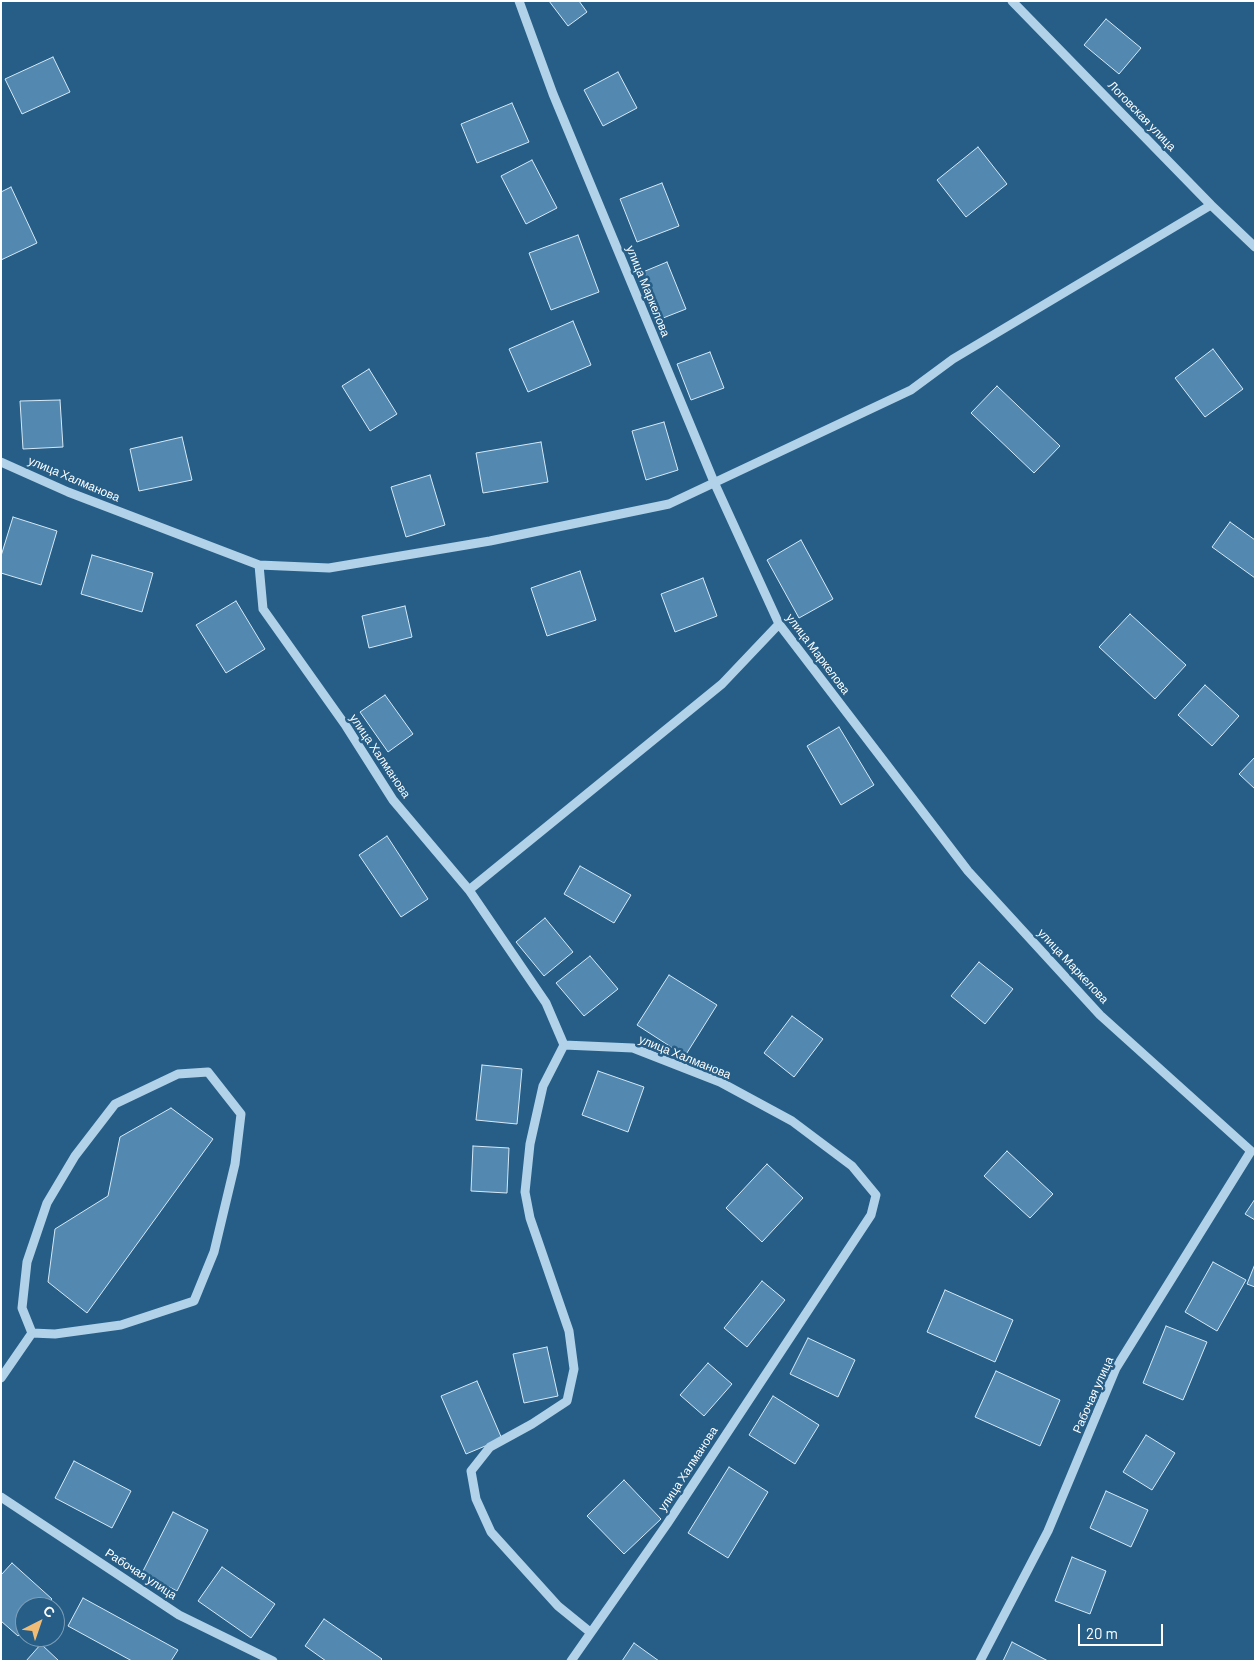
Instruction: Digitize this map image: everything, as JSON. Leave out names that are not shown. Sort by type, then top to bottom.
[{"type":"street","name":"улица Маркелова","points":[[519,1],[553,94],[714,482],[779,624],[968,872],[1100,1015],[1251,1151]]},
{"type":"street","name":"Логовская улица","points":[[1012,1],[1211,205],[1255,247]]},
{"type":"street","points":[[259,565],[330,568],[490,541],[669,504],[911,390],[953,359],[1211,205]]},
{"type":"street","name":"улица Халманова","points":[[1,462],[68,492],[259,565],[263,609],[346,726],[393,800],[469,890],[546,1003],[564,1046],[633,1048],[720,1082],[792,1121],[852,1166],[876,1195],[872,1214],[667,1524],[571,1661]]},
{"type":"street","points":[[469,890],[722,684],[779,624]]},
{"type":"street","points":[[564,1046],[543,1086],[530,1144],[525,1192],[530,1218],[569,1331],[574,1369],[567,1401],[532,1424],[490,1447],[472,1471],[476,1499],[491,1532],[558,1606],[590,1632]]},
{"type":"street","points":[[208,1072],[241,1114],[235,1164],[216,1243],[194,1301],[121,1325],[55,1334],[32,1333],[22,1308],[27,1262],[46,1203],[75,1156],[115,1104],[178,1074],[208,1072]]},
{"type":"street","name":"Рабочая улица","points":[[980,1661],[1048,1532],[1116,1368],[1251,1151]]},
{"type":"street","points":[[1,1378],[32,1333]]},
{"type":"street","name":"Рабочая улица","points":[[1,1497],[179,1615],[273,1661]]},
{"type":"building","points":[[549,1],[579,1],[587,12],[568,26]]},
{"type":"building","points":[[1106,19],[1141,48],[1119,74],[1084,45]]},
{"type":"building","points":[[53,57],[70,92],[22,114],[5,79]]},
{"type":"building","points":[[618,72],[637,108],[603,126],[584,90]]},
{"type":"building","points":[[512,103],[529,142],[477,163],[461,124]]},
{"type":"building","points":[[978,147],[1007,184],[966,217],[937,180]]},
{"type":"building","points":[[532,160],[557,208],[526,224],[501,176]]},
{"type":"building","points":[[662,183],[679,226],[637,242],[620,199]]},
{"type":"building","points":[[11,187],[37,243],[1,260],[1,192]]},
{"type":"building","points":[[578,235],[599,292],[551,310],[529,253]]},
{"type":"building","points":[[667,262],[686,309],[658,320],[638,274]]},
{"type":"building","points":[[573,321],[591,365],[528,392],[509,349]]},
{"type":"building","points":[[1213,349],[1243,389],[1205,417],[1175,378]]},
{"type":"building","points":[[710,352],[724,388],[691,400],[677,364]]},
{"type":"building","points":[[369,369],[397,414],[370,431],[342,386]]},
{"type":"building","points":[[997,386],[1060,446],[1034,473],[971,413]]},
{"type":"building","points":[[60,400],[63,447],[23,449],[20,401]]},
{"type":"building","points":[[664,422],[678,470],[646,480],[632,431]]},
{"type":"building","points":[[182,437],[192,480],[139,491],[130,449]]},
{"type":"building","points":[[541,442],[548,482],[483,493],[476,453]]},
{"type":"building","points":[[430,475],[445,525],[406,537],[391,487]]},
{"type":"building","points":[[13,517],[57,531],[41,585],[1,573],[1,556]]},
{"type":"building","points":[[1230,522],[1255,540],[1255,578],[1212,547]]},
{"type":"building","points":[[801,540],[833,599],[799,618],[767,560]]},
{"type":"building","points":[[92,555],[153,573],[142,612],[81,594]]},
{"type":"building","points":[[580,571],[596,620],[547,636],[531,588]]},
{"type":"building","points":[[703,578],[717,616],[675,632],[661,594]]},
{"type":"building","points":[[236,601],[265,649],[226,673],[196,625]]},
{"type":"building","points":[[405,606],[412,637],[369,648],[362,616]]},
{"type":"building","points":[[1130,614],[1186,665],[1155,699],[1099,647]]},
{"type":"building","points":[[1205,685],[1239,716],[1212,746],[1178,715]]},
{"type":"building","points":[[385,695],[413,734],[388,752],[360,712]]},
{"type":"building","points":[[839,727],[874,785],[841,805],[807,746]]},
{"type":"building","points":[[1255,757],[1255,789],[1239,774]]},
{"type":"building","points":[[387,836],[428,899],[401,917],[359,855]]},
{"type":"building","points":[[580,866],[631,895],[614,923],[564,894]]},
{"type":"building","points":[[545,918],[573,952],[544,976],[516,942]]},
{"type":"building","points":[[590,956],[618,989],[584,1016],[556,983]]},
{"type":"building","points":[[979,962],[1013,989],[985,1024],[951,996]]},
{"type":"building","points":[[669,975],[717,1005],[685,1056],[637,1025]]},
{"type":"building","points":[[792,1016],[823,1039],[794,1077],[764,1053]]},
{"type":"building","points":[[482,1065],[522,1069],[517,1124],[476,1120]]},
{"type":"building","points":[[598,1071],[644,1087],[628,1132],[582,1115]]},
{"type":"building","points":[[171,1108],[213,1139],[87,1313],[48,1282],[55,1229],[108,1196],[120,1137]]},
{"type":"building","points":[[473,1146],[509,1148],[507,1193],[471,1191]]},
{"type":"building","points":[[1007,1151],[1053,1194],[1030,1218],[984,1176]]},
{"type":"building","points":[[767,1164],[803,1198],[762,1242],[726,1208]]},
{"type":"building","points":[[1255,1199],[1255,1220],[1245,1214]]},
{"type":"building","points":[[1213,1262],[1246,1280],[1217,1331],[1185,1312]]},
{"type":"building","points":[[1255,1264],[1255,1287],[1247,1284]]},
{"type":"building","points":[[762,1281],[785,1300],[747,1347],[724,1328]]},
{"type":"building","points":[[945,1290],[1013,1320],[995,1362],[927,1332]]},
{"type":"building","points":[[1166,1326],[1207,1342],[1183,1400],[1143,1383]]},
{"type":"building","points":[[808,1338],[855,1360],[838,1397],[790,1374]]},
{"type":"building","points":[[547,1347],[558,1396],[524,1403],[513,1354]]},
{"type":"building","points":[[708,1363],[732,1384],[704,1416],[680,1395]]},
{"type":"building","points":[[996,1371],[1060,1400],[1040,1446],[975,1417]]},
{"type":"building","points":[[477,1381],[502,1439],[466,1454],[441,1396]]},
{"type":"building","points":[[773,1396],[819,1425],[795,1464],[749,1435]]},
{"type":"building","points":[[1146,1435],[1175,1453],[1152,1490],[1123,1472]]},
{"type":"building","points":[[74,1461],[131,1491],[112,1528],[55,1498]]},
{"type":"building","points":[[729,1467],[768,1492],[728,1558],[688,1533]]},
{"type":"building","points":[[624,1480],[661,1519],[624,1554],[587,1516]]},
{"type":"building","points":[[1106,1491],[1148,1510],[1131,1547],[1090,1528]]},
{"type":"building","points":[[173,1512],[208,1530],[177,1591],[142,1573]]},
{"type":"building","points":[[1072,1557],[1106,1571],[1090,1614],[1055,1601]]},
{"type":"building","points":[[12,1563],[50,1597],[15,1597],[15,1633],[1,1621],[1,1575]]},
{"type":"building","points":[[222,1567],[275,1604],[251,1638],[198,1601]]},
{"type":"building","points":[[83,1598],[178,1650],[171,1661],[132,1661],[68,1626]]},
{"type":"building","points":[[324,1619],[382,1659],[380,1661],[326,1661],[305,1646]]},
{"type":"building","points":[[1012,1642],[1048,1661],[1003,1661]]},
{"type":"building","points":[[634,1643],[659,1661],[622,1661]]},
{"type":"building","points":[[38,1647],[44,1647],[59,1661],[26,1661]]}]
